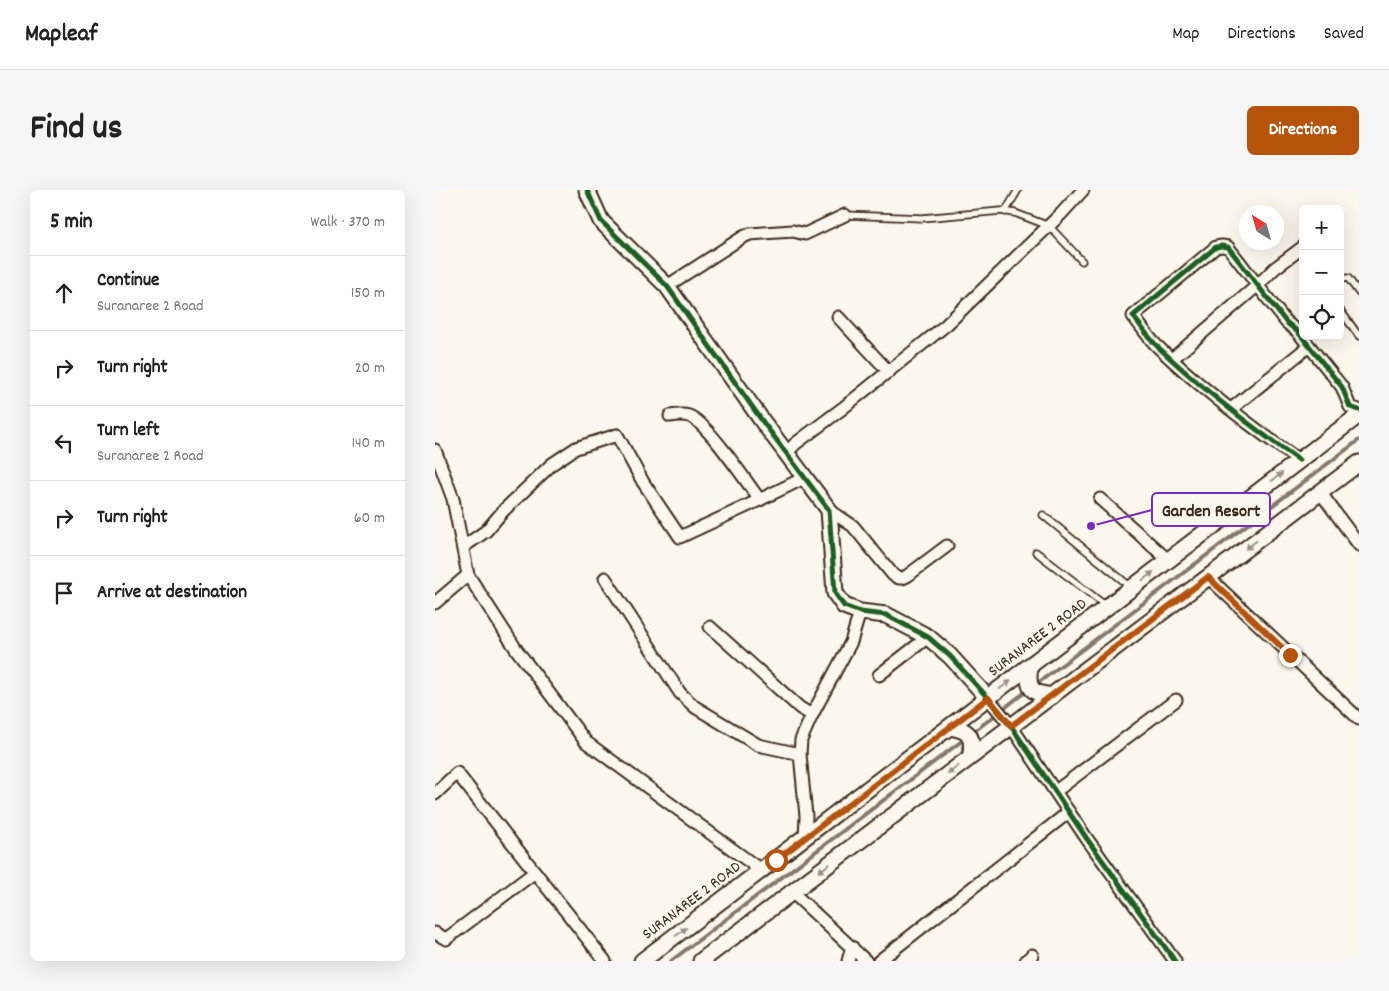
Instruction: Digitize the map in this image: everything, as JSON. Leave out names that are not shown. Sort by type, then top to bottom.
[{"type":"main road","points":[[587,190],[601,221],[667,286],[763,422],[829,510],[835,593],[844,606],[860,612],[886,615],[928,636],[950,656],[991,701]]},
{"type":"main road","name":"SURANAREE 2 ROAD","points":[[642,961],[1029,673],[1132,588],[1359,415]]},
{"type":"main road","points":[[701,961],[1008,723],[1208,577],[1359,463]]},
{"type":"main road","points":[[1029,673],[1029,684],[1033,690],[1047,695]]},
{"type":"main road","points":[[955,728],[966,732],[969,736],[972,741],[972,751]]},
{"type":"street","points":[[787,453],[795,444],[889,372],[946,325],[1049,226],[1083,190]]},
{"type":"street","points":[[667,286],[750,234],[793,231],[805,234],[845,215]]},
{"type":"street","points":[[1299,460],[1270,440],[1183,370],[1157,345],[1133,316],[1212,250],[1222,246],[1228,247],[1287,322],[1298,332],[1342,387],[1350,407],[1359,410]]},
{"type":"street","points":[[1172,359],[1275,268],[1299,250]]},
{"type":"street","points":[[839,317],[889,372]]},
{"type":"street","points":[[1231,409],[1309,346]]},
{"type":"street","points":[[669,416],[683,415],[690,417],[705,428],[760,500]]},
{"type":"street","points":[[463,548],[487,531],[504,510],[552,464],[576,448],[617,435],[643,482],[680,537],[806,477]]},
{"type":"street","points":[[435,450],[453,499],[469,575],[516,649],[586,742],[761,871]]},
{"type":"street","points":[[1320,492],[1359,545]]},
{"type":"street","points":[[1100,498],[1169,560]]},
{"type":"street","points":[[829,510],[853,526],[897,578],[907,576],[947,546]]},
{"type":"street","points":[[435,603],[469,575]]},
{"type":"street","points":[[1208,577],[1359,719]]},
{"type":"street","points":[[605,578],[680,693],[695,707],[758,745],[800,754]]},
{"type":"street","points":[[805,838],[806,816],[800,754],[801,740],[812,715],[851,642],[860,612]]},
{"type":"street","points":[[710,627],[800,708],[812,715]]},
{"type":"street","points":[[879,675],[928,636]]},
{"type":"street","points":[[1056,791],[1176,700]]},
{"type":"street","points":[[991,701],[1175,961]]},
{"type":"street","points":[[435,794],[457,773],[605,961]]},
{"type":"street","points":[[879,961],[1069,812]]},
{"type":"street","points":[[435,933],[446,939],[535,872]]},
{"type":"street","points":[[792,892],[866,961]]},
{"type":"street","points":[[848,961],[852,947]]},
{"type":"lane","points":[[1005,212],[1018,190]]},
{"type":"lane","points":[[845,215],[922,218],[1001,211],[1015,213],[1049,226],[1082,261]]},
{"type":"lane","points":[[1344,278],[1348,278],[1359,293]]},
{"type":"lane","points":[[1344,315],[1359,336]]},
{"type":"lane","points":[[1043,515],[1132,588]]},
{"type":"lane","points":[[1036,552],[1108,607]]},
{"type":"waterway","points":[[1034,686],[1359,440]]},
{"type":"waterway","points":[[972,733],[1028,690]]},
{"type":"waterway","points":[[671,961],[967,737]]},
{"type":"cycle path","points":[[587,190],[601,221],[667,286],[763,422],[829,510],[835,593],[844,606],[860,612],[886,615],[928,637],[950,656],[1011,726],[1087,839],[1175,961]]},
{"type":"cycle path","points":[[1299,460],[1208,392],[1157,346],[1133,316],[1216,247],[1228,247],[1286,322],[1298,332],[1342,387],[1350,407],[1359,410]]},
{"type":"place","name":"Garden Resort","points":[[1091,526]]},
{"type":"route","points":[[776,860],[988,698],[1011,726],[1208,577],[1290,655]]}]
